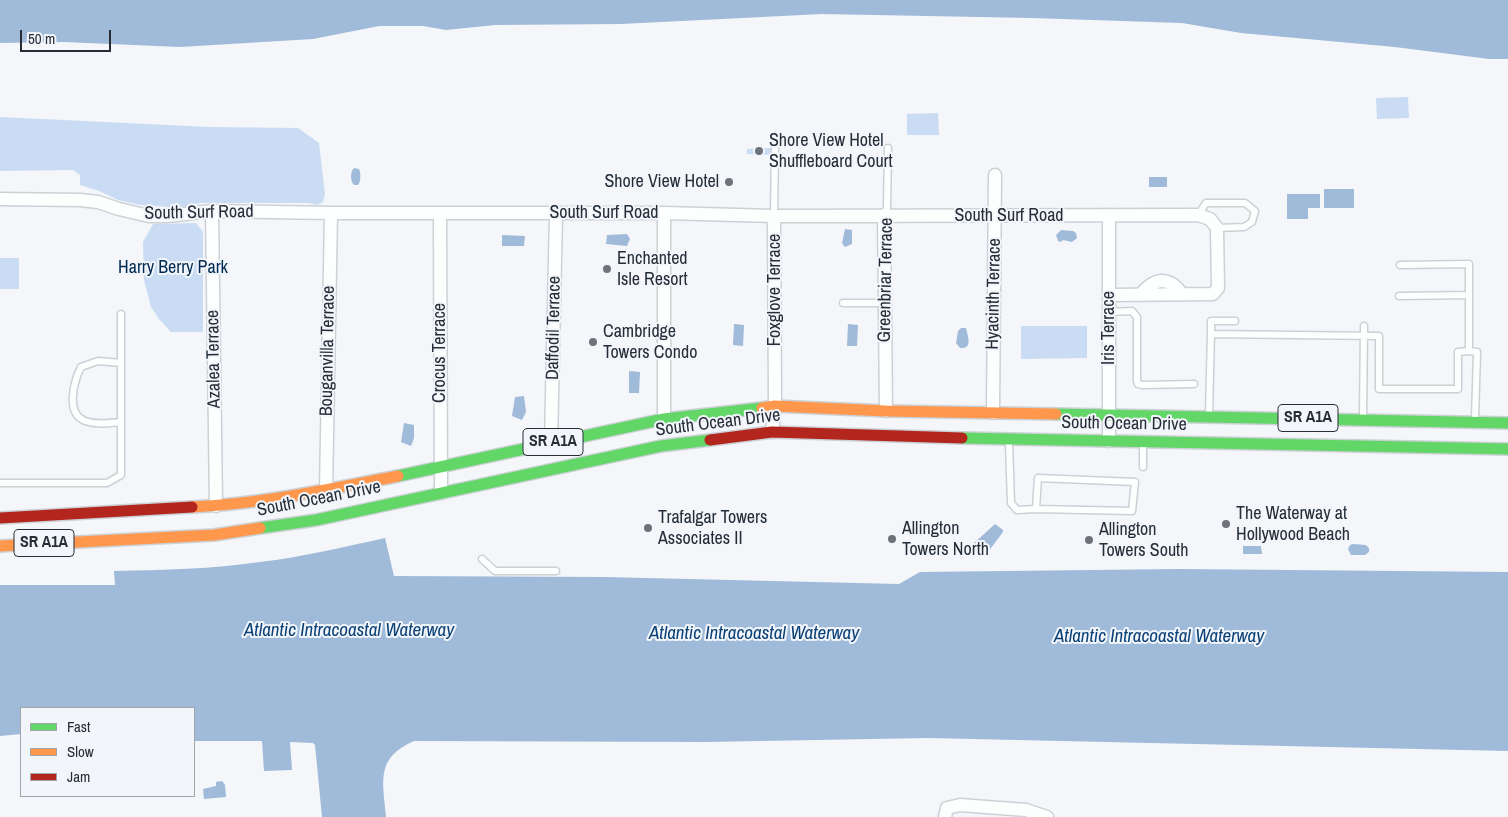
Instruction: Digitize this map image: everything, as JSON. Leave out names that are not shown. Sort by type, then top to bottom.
[{"type":"main road","name":"South Ocean Drive","points":[[0,518],[212,515],[326,490],[441,468],[552,442],[664,419],[775,406],[886,411],[1508,423]]},
{"type":"main road","name":"South Ocean Drive","points":[[0,546],[214,535],[316,520],[661,446],[772,432],[1009,439],[1508,449]]},
{"type":"main road","points":[[152,538],[184,533],[197,528],[212,515]]},
{"type":"street","name":"Hyacinth Terrace","points":[[993,413],[995,175]]},
{"type":"street","name":"South Surf Road","points":[[0,199],[98,202],[149,216],[212,211],[664,213],[774,216],[1198,215],[1213,224]]},
{"type":"street","name":"Azalea Terrace","points":[[212,211],[212,515]]},
{"type":"street","name":"Bouganvilla Terrace","points":[[326,490],[331,213]]},
{"type":"street","name":"Crocus Terrace","points":[[440,213],[441,493]]},
{"type":"street","points":[[664,213],[664,419]]},
{"type":"street","name":"Daffodil Terrace","points":[[552,442],[556,214]]},
{"type":"street","name":"Greenbriar Terrace","points":[[884,215],[886,411]]},
{"type":"street","name":"Iris Terrace","points":[[1109,215],[1109,441]]},
{"type":"street","name":"Foxglove Terrace","points":[[772,432],[775,406],[774,216]]},
{"type":"street","points":[[1109,295],[1213,294],[1218,288],[1213,224]]},
{"type":"street","points":[[945,817],[947,808],[960,805],[1026,810],[1047,817]]},
{"type":"lane","name":"Foxglove Terrace","points":[[774,216],[775,148]]},
{"type":"lane","name":"Greenbriar Terrace","points":[[884,215],[887,208],[888,148]]},
{"type":"lane","points":[[1198,215],[1206,203],[1246,203],[1255,211],[1252,222],[1244,227],[1213,224]]},
{"type":"lane","points":[[1400,265],[1469,264],[1469,351]]},
{"type":"lane","points":[[1399,296],[1469,295]]},
{"type":"lane","points":[[844,303],[885,303]]},
{"type":"lane","points":[[1109,312],[1132,311],[1135,313],[1138,384],[1142,386],[1194,384]]},
{"type":"lane","points":[[0,483],[107,483],[121,475],[121,314]]},
{"type":"lane","points":[[1209,416],[1211,321],[1235,321]]},
{"type":"lane","points":[[1363,420],[1364,326]]},
{"type":"lane","points":[[1211,334],[1379,336],[1379,389],[1458,389],[1458,352],[1477,352],[1475,422]]},
{"type":"lane","points":[[121,363],[98,362],[81,367],[76,376],[73,390],[75,411],[82,420],[96,424],[121,422]]},
{"type":"lane","points":[[1009,439],[1012,503],[1017,510],[1132,511],[1135,482],[1038,478],[1036,509]]},
{"type":"lane","points":[[1143,442],[1143,467]]},
{"type":"lane","points":[[482,560],[495,571],[556,571]]},
{"type":"green space","points":[[1408,97],[1409,118],[1377,119],[1376,98]]},
{"type":"green space","points":[[938,113],[939,135],[907,135],[907,114]]},
{"type":"green space","points":[[0,117],[210,127],[298,128],[319,143],[325,194],[323,202],[317,205],[309,203],[200,203],[182,208],[140,205],[118,200],[80,185],[80,175],[73,170],[0,171]]},
{"type":"green space","name":"Shore View Hotel Shuffleboard Court","points":[[772,148],[771,155],[747,154],[747,149]]},
{"type":"green space","name":"Harry Berry Park","points":[[196,223],[203,232],[203,332],[171,332],[151,307],[144,280],[143,242],[153,224]]},
{"type":"green space","points":[[0,258],[19,258],[19,289],[0,289]]},
{"type":"green space","points":[[1021,326],[1087,326],[1087,358],[1021,359]]},
{"type":"water","points":[[0,0],[1508,0],[1508,59],[1489,59],[1395,47],[1241,33],[1182,23],[822,14],[621,24],[495,25],[446,30],[423,26],[379,26],[313,39],[180,47],[64,42],[0,43]]},
{"type":"water","points":[[354,168],[360,171],[358,185],[354,185],[351,179]]},
{"type":"water","points":[[1149,177],[1167,177],[1167,187],[1149,187]]},
{"type":"water","points":[[1324,189],[1354,189],[1354,208],[1324,208]]},
{"type":"water","points":[[1287,194],[1320,194],[1320,208],[1308,208],[1308,219],[1287,219]]},
{"type":"water","points":[[845,229],[852,230],[852,244],[845,247],[842,243]]},
{"type":"water","points":[[1061,230],[1073,231],[1076,233],[1077,238],[1072,242],[1058,241],[1056,235]]},
{"type":"water","points":[[627,234],[630,239],[627,246],[606,244],[607,235]]},
{"type":"water","points":[[502,235],[525,236],[524,246],[502,246]]},
{"type":"water","points":[[734,324],[744,325],[743,346],[733,345]]},
{"type":"water","points":[[848,324],[858,325],[857,346],[847,346]]},
{"type":"water","points":[[961,328],[966,328],[968,339],[967,347],[964,348],[960,348],[956,343],[958,331]]},
{"type":"water","points":[[629,371],[640,372],[639,393],[629,393]]},
{"type":"water","points":[[524,396],[526,412],[522,420],[512,416],[515,397]]},
{"type":"water","points":[[404,423],[414,425],[414,438],[411,446],[401,442]]},
{"type":"water","points":[[995,524],[1003,532],[985,556],[977,554],[973,544]]},
{"type":"water","name":"Atlantic Intracoastal Waterway","points":[[385,538],[394,576],[604,577],[899,584],[920,572],[1179,569],[1508,572],[1508,751],[928,738],[705,742],[414,741],[401,748],[387,763],[383,782],[386,817],[322,817],[315,745],[313,743],[290,742],[292,770],[264,771],[262,741],[195,741],[195,707],[20,707],[20,734],[0,736],[0,585],[115,585],[114,571],[224,566],[307,555]]},
{"type":"water","points":[[1353,544],[1366,545],[1369,548],[1369,552],[1365,555],[1351,555],[1348,549]]},
{"type":"water","points":[[1243,546],[1261,546],[1262,554],[1243,554]]},
{"type":"water","points":[[222,781],[225,785],[226,797],[204,799],[203,789],[216,786],[216,782]]},
{"type":"traffic: fast","points":[[398,476],[664,419],[762,408]]},
{"type":"traffic: fast","points":[[1056,414],[1508,423]]},
{"type":"traffic: fast","points":[[962,438],[1508,449]]},
{"type":"traffic: fast","points":[[260,528],[316,520],[661,446],[710,440]]},
{"type":"traffic: slow","points":[[762,408],[775,406],[886,411],[1056,414]]},
{"type":"traffic: slow","points":[[192,507],[244,503],[398,476]]},
{"type":"traffic: slow","points":[[0,546],[214,535],[260,528]]},
{"type":"traffic: jam","points":[[710,440],[772,432],[962,438]]},
{"type":"traffic: jam","points":[[0,518],[192,507]]},
{"type":"place","name":"Shore View Hotel Shuffleboard Court","points":[[759,151]]},
{"type":"place","name":"Shore View Hotel","points":[[729,182]]},
{"type":"place","name":"Enchanted Isle Resort","points":[[607,269]]},
{"type":"place","name":"Cambridge Towers Condo","points":[[593,342]]},
{"type":"place","name":"The Waterway at Hollywood Beach","points":[[1226,524]]},
{"type":"place","name":"Trafalgar Towers Associates II","points":[[648,528]]},
{"type":"place","name":"Allington Towers North","points":[[892,539]]},
{"type":"place","name":"Allington Towers South","points":[[1089,540]]}]
